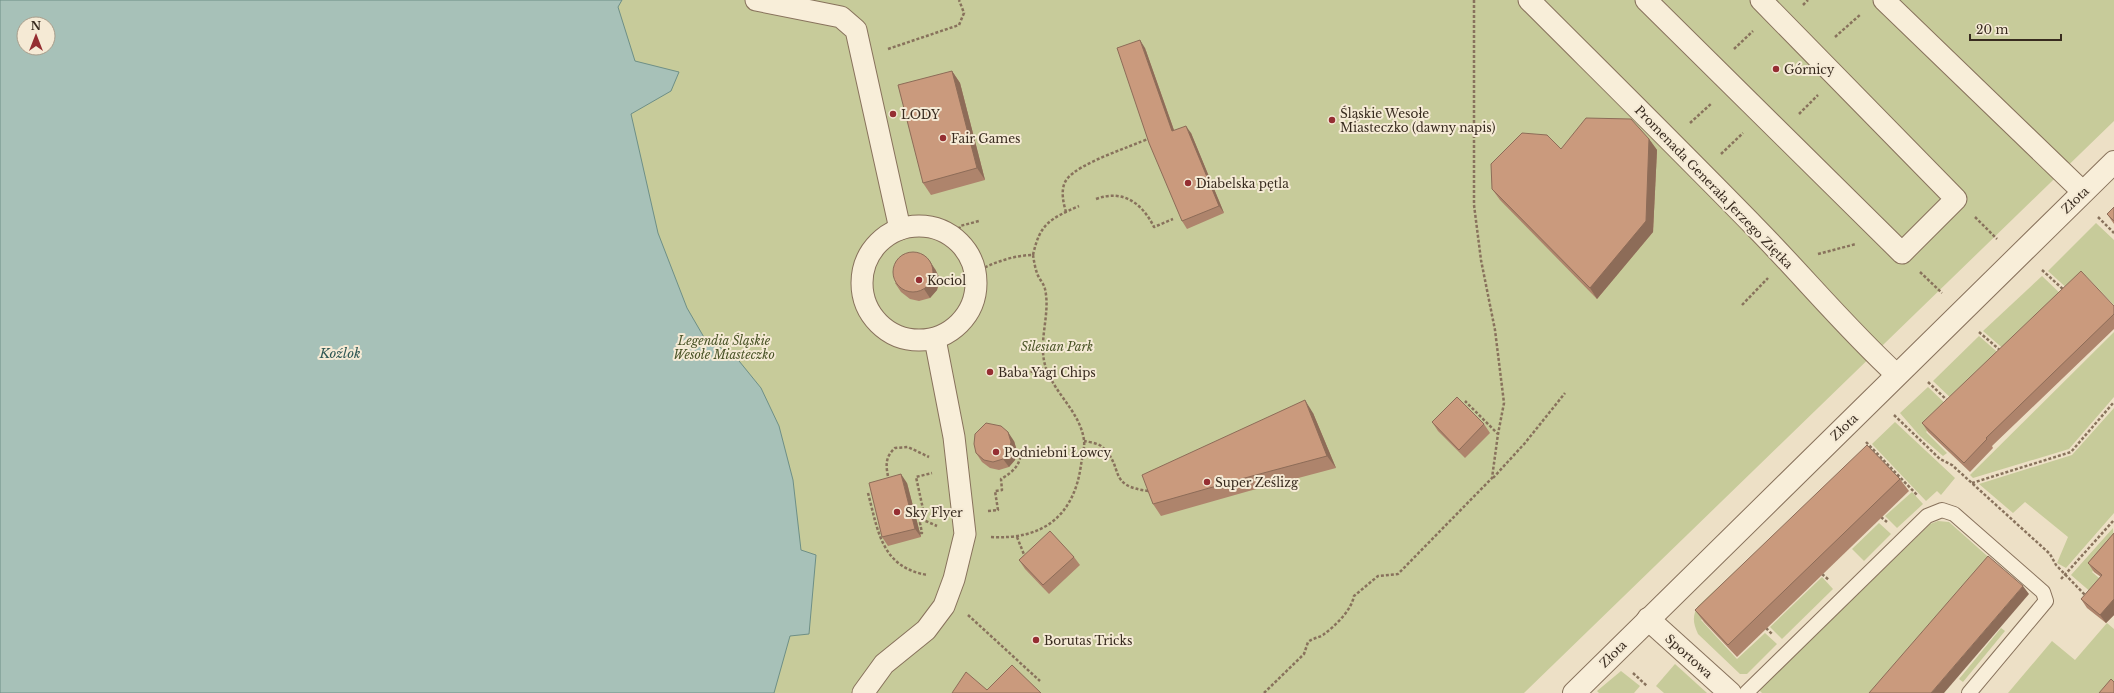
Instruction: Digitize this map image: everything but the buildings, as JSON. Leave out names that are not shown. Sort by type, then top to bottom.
[{"type":"street","points":[[756,0],[842,17],[856,30],[900,229]]},
{"type":"street","name":"Promenada Generała Jerzego Ziętka","points":[[1528,0],[1671,140],[1702,173],[1733,214],[1864,345],[1897,375]]},
{"type":"street","points":[[1646,0],[1902,253],[1956,199],[1767,6]]},
{"type":"street","points":[[1884,0],[2083,192]]},
{"type":"street","name":"Złota","points":[[1574,693],[2114,162]]},
{"type":"street","points":[[919,226],[939,229],[956,239],[969,253],[976,272],[976,292],[970,311],[958,326],[935,339],[923,341],[905,339],[888,332],[874,320],[865,304],[861,286],[863,268],[871,251],[883,238],[900,229],[919,226]]},
{"type":"street","points":[[863,693],[884,664],[926,630],[944,606],[954,579],[964,522],[959,474],[935,339]]},
{"type":"street","name":"Sportowa","points":[[1648,619],[1730,693]]},
{"type":"lane","points":[[1746,693],[1927,516],[1942,510],[1954,514],[2043,592],[2046,601],[1969,693]]},
{"type":"path","points":[[863,58],[959,25],[964,13],[959,0]]},
{"type":"path","points":[[1474,0],[1474,205],[1481,260],[1495,330],[1504,403],[1492,478]]},
{"type":"path","points":[[1714,67],[1767,6]]},
{"type":"path","points":[[1815,55],[1865,10]]},
{"type":"path","points":[[1781,133],[1836,76]]},
{"type":"path","points":[[1671,140],[1732,85]]},
{"type":"path","points":[[1702,173],[1762,115]]},
{"type":"path","points":[[1066,212],[1062,198],[1066,179],[1082,167],[1156,135]]},
{"type":"path","points":[[1096,199],[1106,196],[1118,196],[1135,201],[1149,217],[1154,227],[1173,220]]},
{"type":"path","points":[[1956,199],[1999,241]]},
{"type":"path","points":[[964,522],[992,537],[1016,537],[1034,532],[1050,524],[1069,505],[1079,477],[1084,441],[1074,414],[1046,368],[1042,344],[1047,312],[1045,288],[1036,273],[1033,255],[1037,237],[1051,219],[1079,206]]},
{"type":"path","points":[[2096,215],[2114,233]]},
{"type":"path","points":[[956,239],[960,226],[979,222]]},
{"type":"path","points":[[1902,253],[1943,294]]},
{"type":"path","points":[[976,272],[988,266],[1026,255],[1033,255]]},
{"type":"path","points":[[2042,270],[2070,296]]},
{"type":"path","points":[[1978,332],[2007,356]]},
{"type":"path","points":[[1016,376],[1046,368]]},
{"type":"path","points":[[1928,382],[1954,407]]},
{"type":"path","points":[[1264,693],[1304,654],[1308,642],[1322,635],[1341,619],[1353,603],[1354,596],[1378,576],[1398,574],[1525,444],[1565,393]]},
{"type":"path","points":[[1465,401],[1498,434]]},
{"type":"path","points":[[1971,483],[2071,452],[2114,402]]},
{"type":"path","points":[[1894,415],[1940,459],[1952,465],[2050,554],[2056,565],[2091,600]]},
{"type":"path","points":[[1084,441],[1101,446],[1113,460],[1120,480],[1132,489],[1149,491]]},
{"type":"path","points":[[891,487],[886,465],[889,453],[895,448],[908,447],[922,453],[936,462],[939,471]]},
{"type":"path","points":[[964,522],[998,510],[995,491],[1002,490],[1001,479],[1017,467],[1021,457],[1021,450]]},
{"type":"path","points":[[920,533],[922,533],[920,523],[923,509],[916,477],[939,471],[959,474]]},
{"type":"path","points":[[868,493],[878,534],[886,551],[904,567],[924,575],[954,579]]},
{"type":"path","points":[[2043,592],[2052,590],[2065,573],[2113,522]]},
{"type":"path","points":[[1016,537],[1026,560]]},
{"type":"path","points":[[944,606],[964,612],[1040,681]]},
{"type":"path","points":[[1627,668],[1647,686]]},
{"type":"green space","name":"Silesian Park","points":[[0,0],[2114,0],[2114,121],[1524,693],[0,693]]},
{"type":"green space","points":[[2096,223],[2114,240],[2114,305],[2086,276],[2070,291],[2048,271]]},
{"type":"green space","points":[[2042,276],[2065,298],[2007,352],[1983,331]]},
{"type":"green space","points":[[2114,332],[2114,397],[2069,449],[1973,478],[1970,475]]},
{"type":"green space","points":[[1979,336],[2003,357],[1955,402],[1933,381]]},
{"type":"green space","points":[[1928,387],[1950,408],[1926,432],[1947,453],[1943,456],[1919,435],[1900,413]]},
{"type":"green space","points":[[2114,408],[2114,513],[2066,568],[2057,563],[2068,537],[2025,502],[2013,513],[1979,484],[2072,455]]},
{"type":"green space","points":[[1895,422],[1955,478],[1941,495],[1937,491],[1926,501],[1872,444]]},
{"type":"green space","points":[[1868,447],[1875,455],[1701,620],[1737,659],[1765,633],[1777,644],[1747,674],[1740,674],[1698,634],[1694,620],[1698,606]]},
{"type":"green space","points":[[1912,492],[1923,504],[1897,528],[1885,516]]},
{"type":"green space","points":[[1938,521],[1949,522],[1994,562],[1881,693],[1762,693],[1759,690],[1930,524]]},
{"type":"green space","points":[[1879,523],[1891,534],[1864,561],[1852,549]]},
{"type":"green space","points":[[2113,528],[2114,546],[2092,572],[2114,591],[2114,612],[2071,575]]},
{"type":"green space","points":[[1822,577],[1833,589],[1782,639],[1770,627]]},
{"type":"green space","points":[[2107,623],[2114,629],[2114,686],[2108,693],[2008,693],[2052,641],[2075,660]]},
{"type":"green space","points":[[2001,628],[2005,631],[1963,682],[1959,679]]},
{"type":"green space","points":[[1675,664],[1707,693],[1664,693],[1656,686]]},
{"type":"green space","points":[[1621,671],[1640,686],[1634,693],[1599,693],[1597,691]]},
{"type":"water","name":"Koźlok","points":[[0,0],[622,0],[618,7],[635,61],[679,72],[671,91],[631,114],[658,233],[687,308],[705,339],[735,356],[761,388],[779,426],[793,480],[801,550],[816,555],[809,634],[790,636],[774,693],[0,693]]},
{"type":"place","name":"Górnicy","points":[[1776,69]]},
{"type":"place","name":"LODY","points":[[893,114]]},
{"type":"place","name":"Śląskie Wesołe Miasteczko (dawny napis)","points":[[1332,120]]},
{"type":"place","name":"Fair Games","points":[[943,138]]},
{"type":"place","name":"Diabelska pętla","points":[[1188,183]]},
{"type":"place","name":"Kociol","points":[[919,280]]},
{"type":"place","name":"Baba Yagi Chips","points":[[990,372]]},
{"type":"place","name":"Podniebni Łowcy","points":[[996,452]]},
{"type":"place","name":"Super Ześlizg","points":[[1207,482]]},
{"type":"place","name":"Sky Flyer","points":[[897,512]]},
{"type":"place","name":"Borutas Tricks","points":[[1036,640]]},
{"type":"park label","name":"Legendia Śląskie Wesołe Miasteczko","points":[[724,347]]}]
